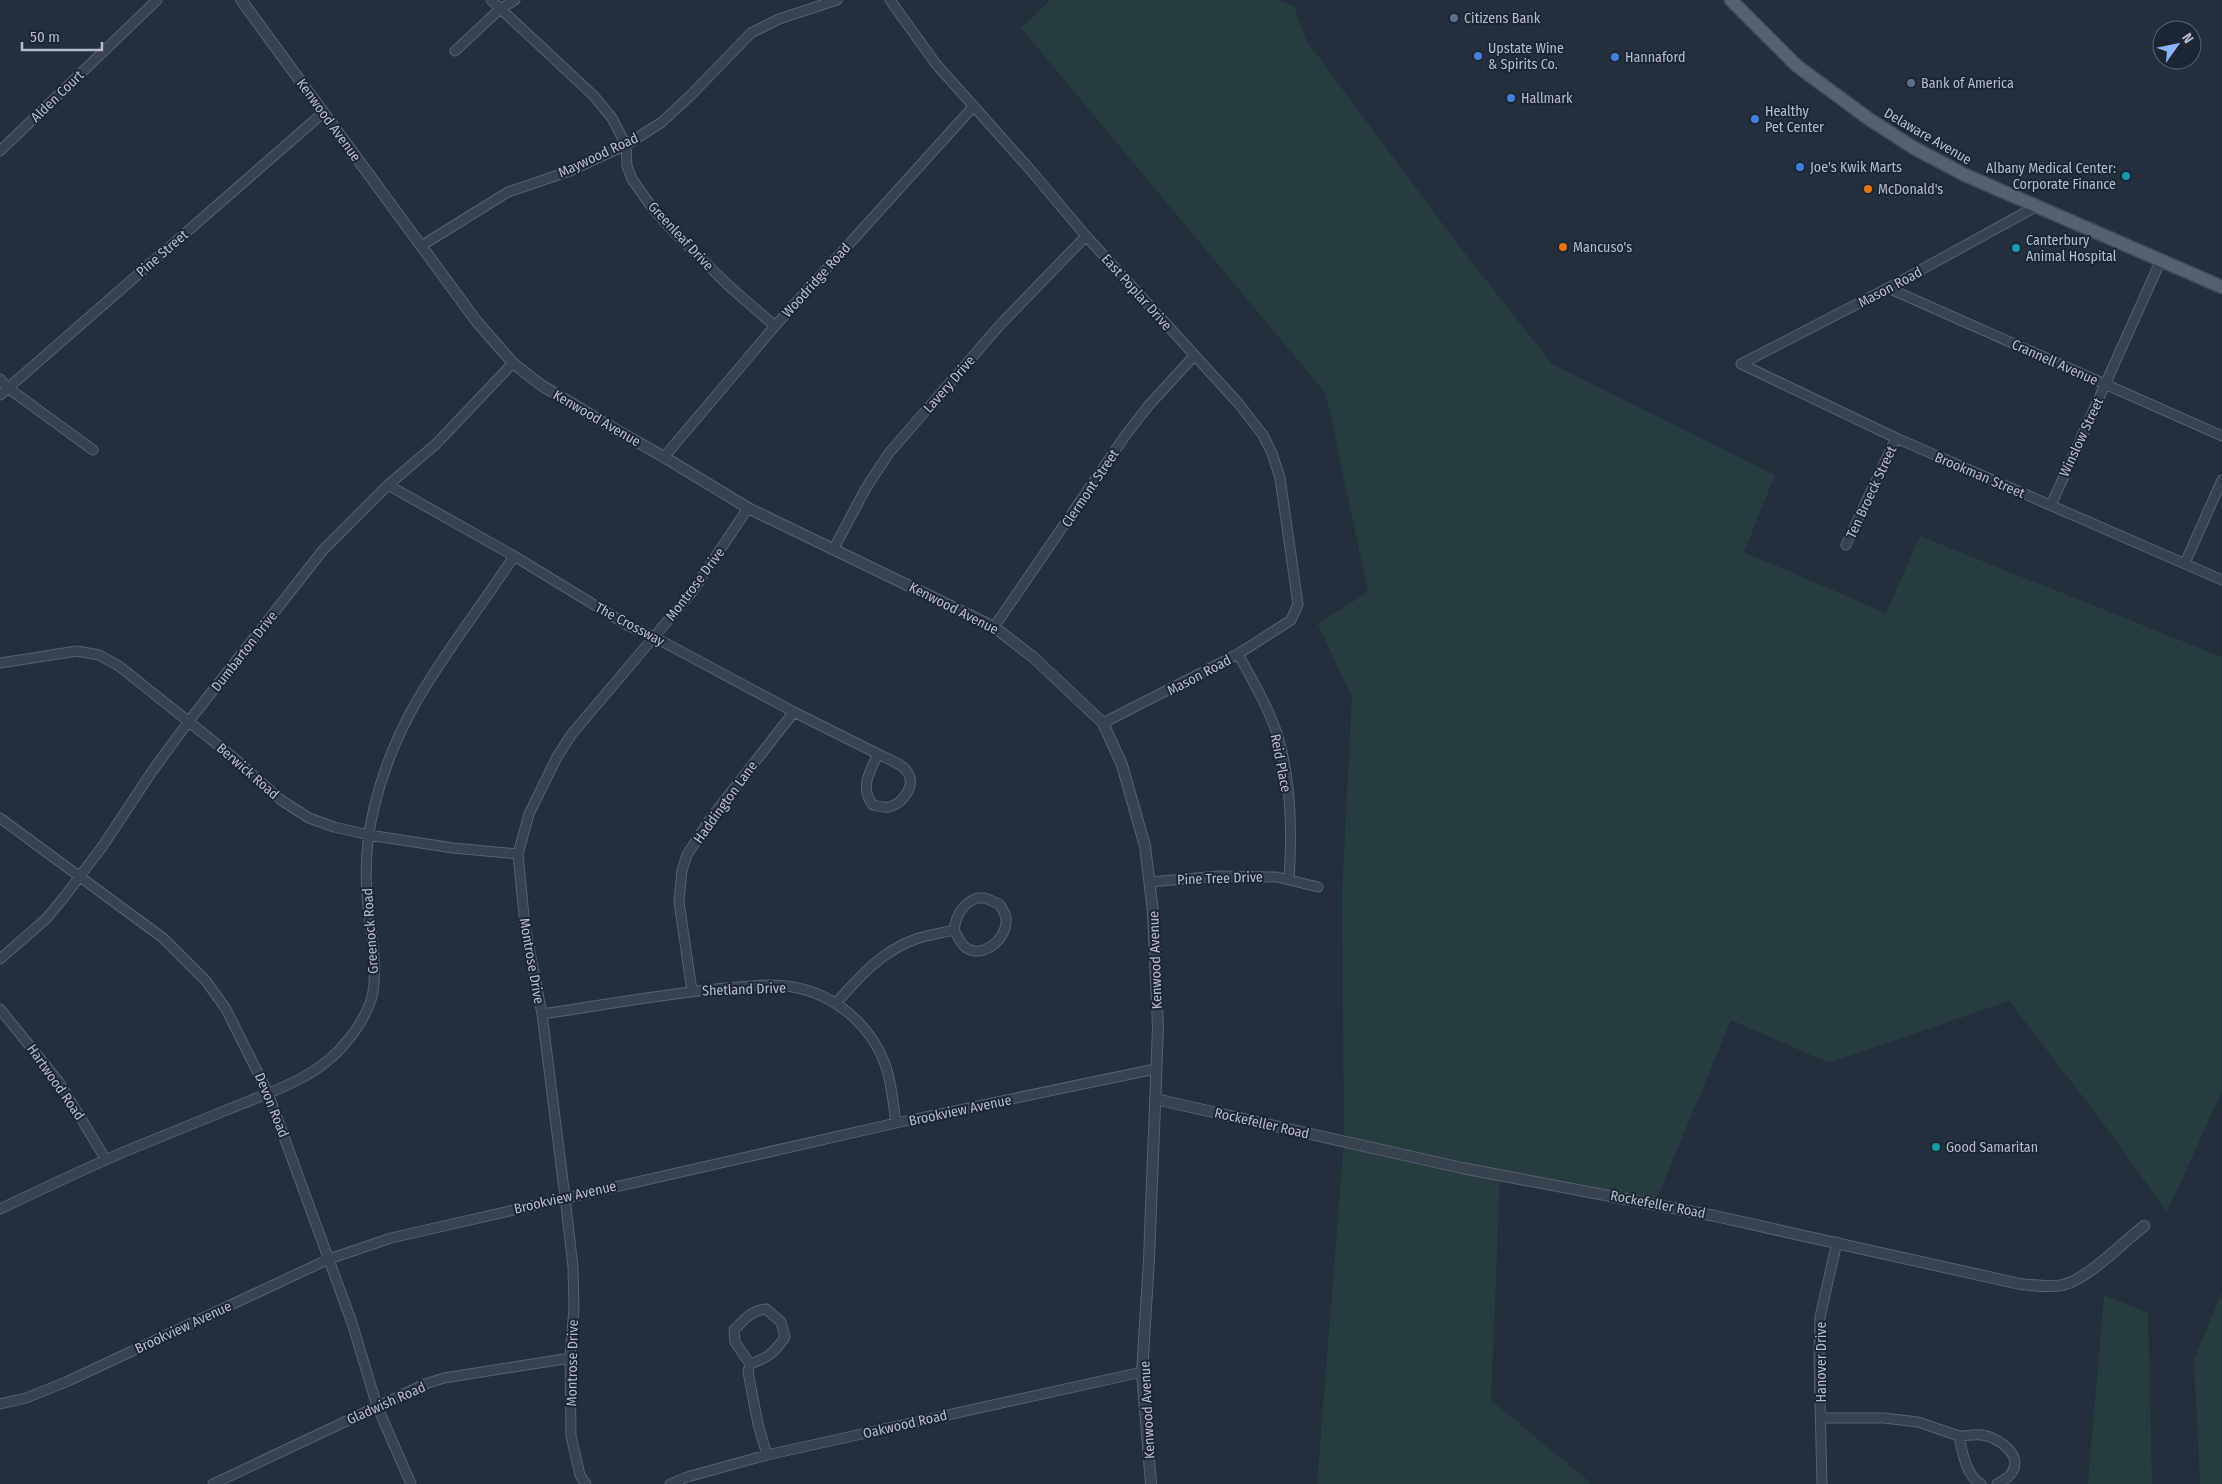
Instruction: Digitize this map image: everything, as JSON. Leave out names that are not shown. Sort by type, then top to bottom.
[{"type":"main road","name":"Delaware Avenue","points":[[1730,0],[1797,66],[1869,119],[1914,148],[1965,175],[2222,287]]},
{"type":"street","name":"Alden Court","points":[[0,151],[157,0]]},
{"type":"street","name":"Kenwood Avenue","points":[[241,0],[420,246],[477,322],[513,363],[541,385],[571,404],[748,508],[994,627],[1033,657],[1103,723],[1122,765],[1145,846],[1150,882],[1158,1028],[1142,1372],[1152,1484]]},
{"type":"street","name":"Greenleaf Drive","points":[[491,0],[594,96],[612,118],[626,145],[627,166],[632,179],[653,209],[730,287],[775,326]]},
{"type":"street","points":[[455,51],[500,9],[515,0]]},
{"type":"street","name":"Maywood Road","points":[[420,246],[508,192],[570,171],[626,145],[662,122],[691,96],[750,34],[779,18],[837,0]]},
{"type":"street","name":"East Poplar Drive","points":[[890,0],[921,45],[973,107],[1027,166],[1086,236],[1239,404],[1263,435],[1272,453],[1280,478],[1287,518],[1298,604],[1292,620]]},
{"type":"street","name":"Woodridge Road","points":[[664,457],[775,326],[973,107]]},
{"type":"street","name":"Pine Street","points":[[0,395],[324,112]]},
{"type":"street","name":"Mason Road","points":[[1741,364],[1888,288],[2037,206]]},
{"type":"street","name":"Lavery Drive","points":[[834,548],[866,488],[889,454],[1000,325],[1086,236]]},
{"type":"street","name":"Winslow Street","points":[[2051,505],[2161,260]]},
{"type":"street","name":"Crannell Avenue","points":[[1888,288],[2222,436]]},
{"type":"street","name":"Clermont Street","points":[[994,627],[1125,436],[1149,405],[1194,356]]},
{"type":"street","name":"Dumbarton Drive","points":[[0,959],[46,919],[80,877],[189,721],[323,550],[388,485],[436,444],[513,363]]},
{"type":"street","name":"Brookman Street","points":[[1741,364],[1896,438],[2222,580]]},
{"type":"street","points":[[0,379],[8,388],[94,450]]},
{"type":"street","name":"Ten Broeck Street","points":[[1846,545],[1896,438]]},
{"type":"street","points":[[2185,563],[2222,480]]},
{"type":"street","name":"The Crossway","points":[[388,485],[514,556],[609,615],[794,712],[878,754],[901,766],[910,778],[910,785],[904,798],[889,807],[874,805],[868,798],[865,786],[878,754]]},
{"type":"street","name":"Montrose Drive","points":[[586,1484],[580,1475],[571,1436],[570,1358],[574,1307],[565,1197],[542,1014],[525,926],[518,854],[529,814],[566,742],[596,703],[692,592],[748,508]]},
{"type":"street","name":"Greenock Road","points":[[0,1209],[106,1160],[312,1074],[348,1041],[372,996],[374,972],[367,893],[369,836],[376,800],[398,734],[438,663],[492,590],[514,556]]},
{"type":"street","name":"Mason Road","points":[[1103,723],[1238,654],[1292,620]]},
{"type":"street","name":"Berwick Road","points":[[0,663],[77,651],[98,655],[119,666],[233,757],[281,800],[309,818],[369,836],[453,848],[518,854]]},
{"type":"street","name":"Reid Place","points":[[1238,654],[1256,687],[1279,740],[1288,796],[1292,857],[1289,880]]},
{"type":"street","name":"Haddington Lane","points":[[692,991],[679,902],[682,870],[687,856],[710,819],[794,712]]},
{"type":"street","name":"Devon Road","points":[[0,818],[163,938],[206,980],[226,1009],[268,1093],[352,1323],[377,1406],[411,1484]]},
{"type":"street","name":"Pine Tree Drive","points":[[1150,882],[1218,876],[1277,876],[1318,887]]},
{"type":"street","points":[[977,898],[985,898],[999,904],[1007,920],[1000,938],[988,949],[981,951],[974,951],[966,947],[954,930],[956,919],[962,908],[977,898]]},
{"type":"street","points":[[836,1003],[867,968],[893,949],[916,939],[954,930]]},
{"type":"street","name":"Shetland Drive","points":[[542,1014],[692,991],[756,986],[792,986],[817,993],[836,1003],[855,1018],[870,1035],[884,1063],[890,1081],[896,1123]]},
{"type":"street","name":"Hartwood Road","points":[[0,1009],[59,1082],[106,1160]]},
{"type":"street","name":"Brookview Avenue","points":[[0,1404],[26,1398],[66,1382],[329,1259],[390,1238],[896,1123],[1155,1069]]},
{"type":"street","name":"Rockefeller Road","points":[[1155,1099],[1462,1168],[1618,1196],[1837,1242],[2020,1284],[2063,1285],[2076,1280],[2089,1272],[2144,1226]]},
{"type":"street","name":"Hanover Drive","points":[[1822,1484],[1820,1317],[1837,1242]]},
{"type":"street","points":[[750,1364],[768,1357],[777,1350],[785,1337],[781,1322],[766,1309],[750,1313],[734,1330],[735,1342],[750,1364],[748,1372],[758,1424],[767,1455]]},
{"type":"street","name":"Gladwish Road","points":[[213,1484],[404,1393],[444,1378],[570,1358]]},
{"type":"street","name":"Oakwood Road","points":[[670,1484],[687,1477],[767,1455],[1142,1372]]},
{"type":"street","points":[[1821,1418],[1884,1418],[1918,1422],[1959,1436],[1983,1435],[2005,1446],[2013,1454],[2015,1465],[2010,1475],[1997,1484]]},
{"type":"street","points":[[1959,1436],[1963,1454],[1974,1479],[1981,1484]]},
{"type":"green space","points":[[1050,0],[1278,0],[1294,6],[1306,40],[1456,242],[1552,364],[1775,475],[1744,552],[1886,613],[1920,536],[2222,657],[2222,1091],[2167,1212],[2100,1119],[2009,1001],[1829,1063],[1731,1020],[1655,1203],[1500,1175],[1491,1400],[1592,1484],[1317,1484],[1344,1141],[1342,894],[1352,697],[1318,624],[1368,592],[1326,394],[1021,28]]},
{"type":"green space","points":[[2222,1293],[2222,1484],[2200,1484],[2194,1359]]},
{"type":"green space","points":[[2104,1295],[2148,1313],[2152,1484],[2088,1484]]},
{"type":"place","name":"Citizens Bank","points":[[1454,18]]},
{"type":"place","name":"Upstate Wine & Spirits Co.","points":[[1478,56]]},
{"type":"place","name":"Hannaford","points":[[1615,57]]},
{"type":"place","name":"Bank of America","points":[[1911,83]]},
{"type":"place","name":"Hallmark","points":[[1511,98]]},
{"type":"place","name":"Healthy Pet Center","points":[[1755,119]]},
{"type":"place","name":"Joe's Kwik Marts","points":[[1800,167]]},
{"type":"place","name":"Albany Medical Center: Corporate Finance","points":[[2126,176]]},
{"type":"place","name":"McDonald's","points":[[1868,189]]},
{"type":"place","name":"Mancuso's","points":[[1563,247]]},
{"type":"place","name":"Canterbury Animal Hospital","points":[[2016,248]]},
{"type":"place","name":"Good Samaritan","points":[[1936,1147]]}]
